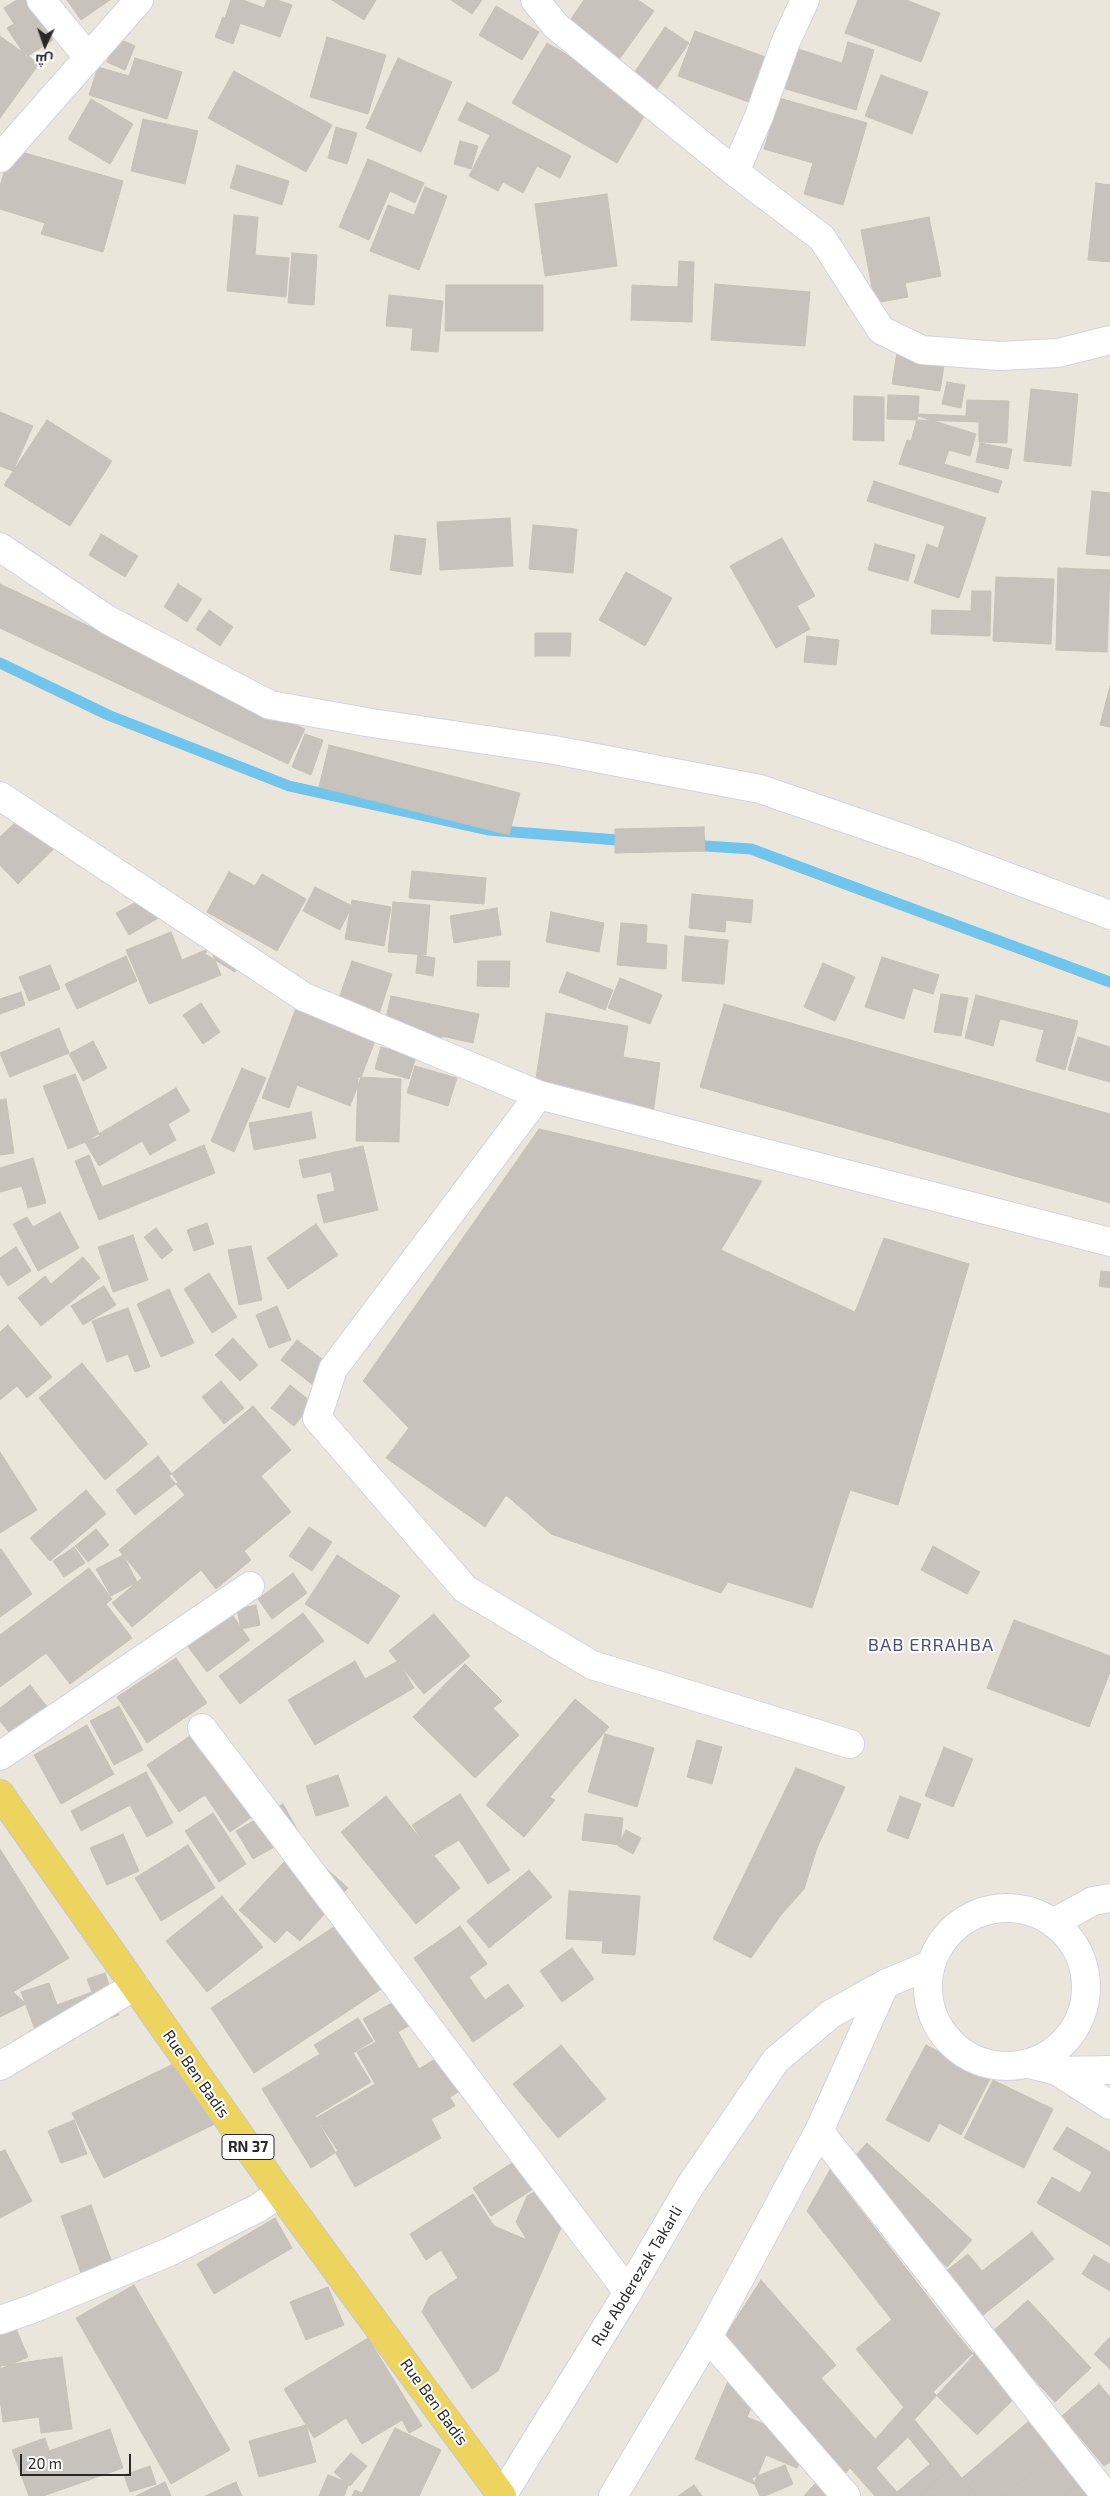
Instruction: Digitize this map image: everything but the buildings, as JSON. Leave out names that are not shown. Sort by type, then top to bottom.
[{"type":"main road","name":"Rue Ben Badis","points":[[0,1794],[280,2193],[503,2496]]},
{"type":"street","points":[[41,0],[88,57]]},
{"type":"street","points":[[0,158],[139,0]]},
{"type":"street","points":[[535,0],[556,26],[735,172],[822,238],[881,330],[922,350],[1000,356],[1058,353],[1110,340]]},
{"type":"street","points":[[735,172],[759,116],[786,40],[805,0]]},
{"type":"street","points":[[0,547],[108,620],[270,705],[372,724],[554,750],[760,789],[914,842],[1110,915]]},
{"type":"street","points":[[0,796],[304,997],[539,1095],[1110,1242]]},
{"type":"street","points":[[539,1095],[333,1369],[317,1418],[465,1588],[474,1594],[592,1665],[850,1744]]},
{"type":"street","points":[[0,1756],[250,1586]]},
{"type":"street","points":[[202,1728],[628,2292]]},
{"type":"street","points":[[1053,1923],[1093,1901],[1110,1898]]},
{"type":"street","points":[[1029,2064],[1061,2047],[1081,2018],[1087,1983],[1077,1950],[1053,1923],[1031,1912],[1006,1908],[981,1912],[959,1924],[942,1942],[930,1965],[930,2007],[950,2044],[987,2065],[1029,2064],[1057,2071],[1110,2070]]},
{"type":"street","name":"Rue Abderezak Takarli","points":[[503,2496],[628,2292],[690,2186],[776,2060],[831,2014],[885,1984],[930,1965]]},
{"type":"street","points":[[613,2496],[708,2337],[818,2131],[885,1984]]},
{"type":"street","points":[[0,2066],[135,1986]]},
{"type":"street","points":[[1057,2071],[1110,2105]]},
{"type":"street","points":[[818,2131],[1106,2496]]},
{"type":"street","points":[[0,2320],[32,2309],[169,2252],[258,2208],[280,2193]]},
{"type":"street","points":[[708,2337],[846,2496]]},
{"type":"waterway","points":[[0,663],[108,715],[289,786],[488,830],[630,841]]},
{"type":"waterway","points":[[691,845],[751,849],[1110,982]]},
{"type":"district","name":"BAB ERRAHBA","points":[[931,1645]]}]
